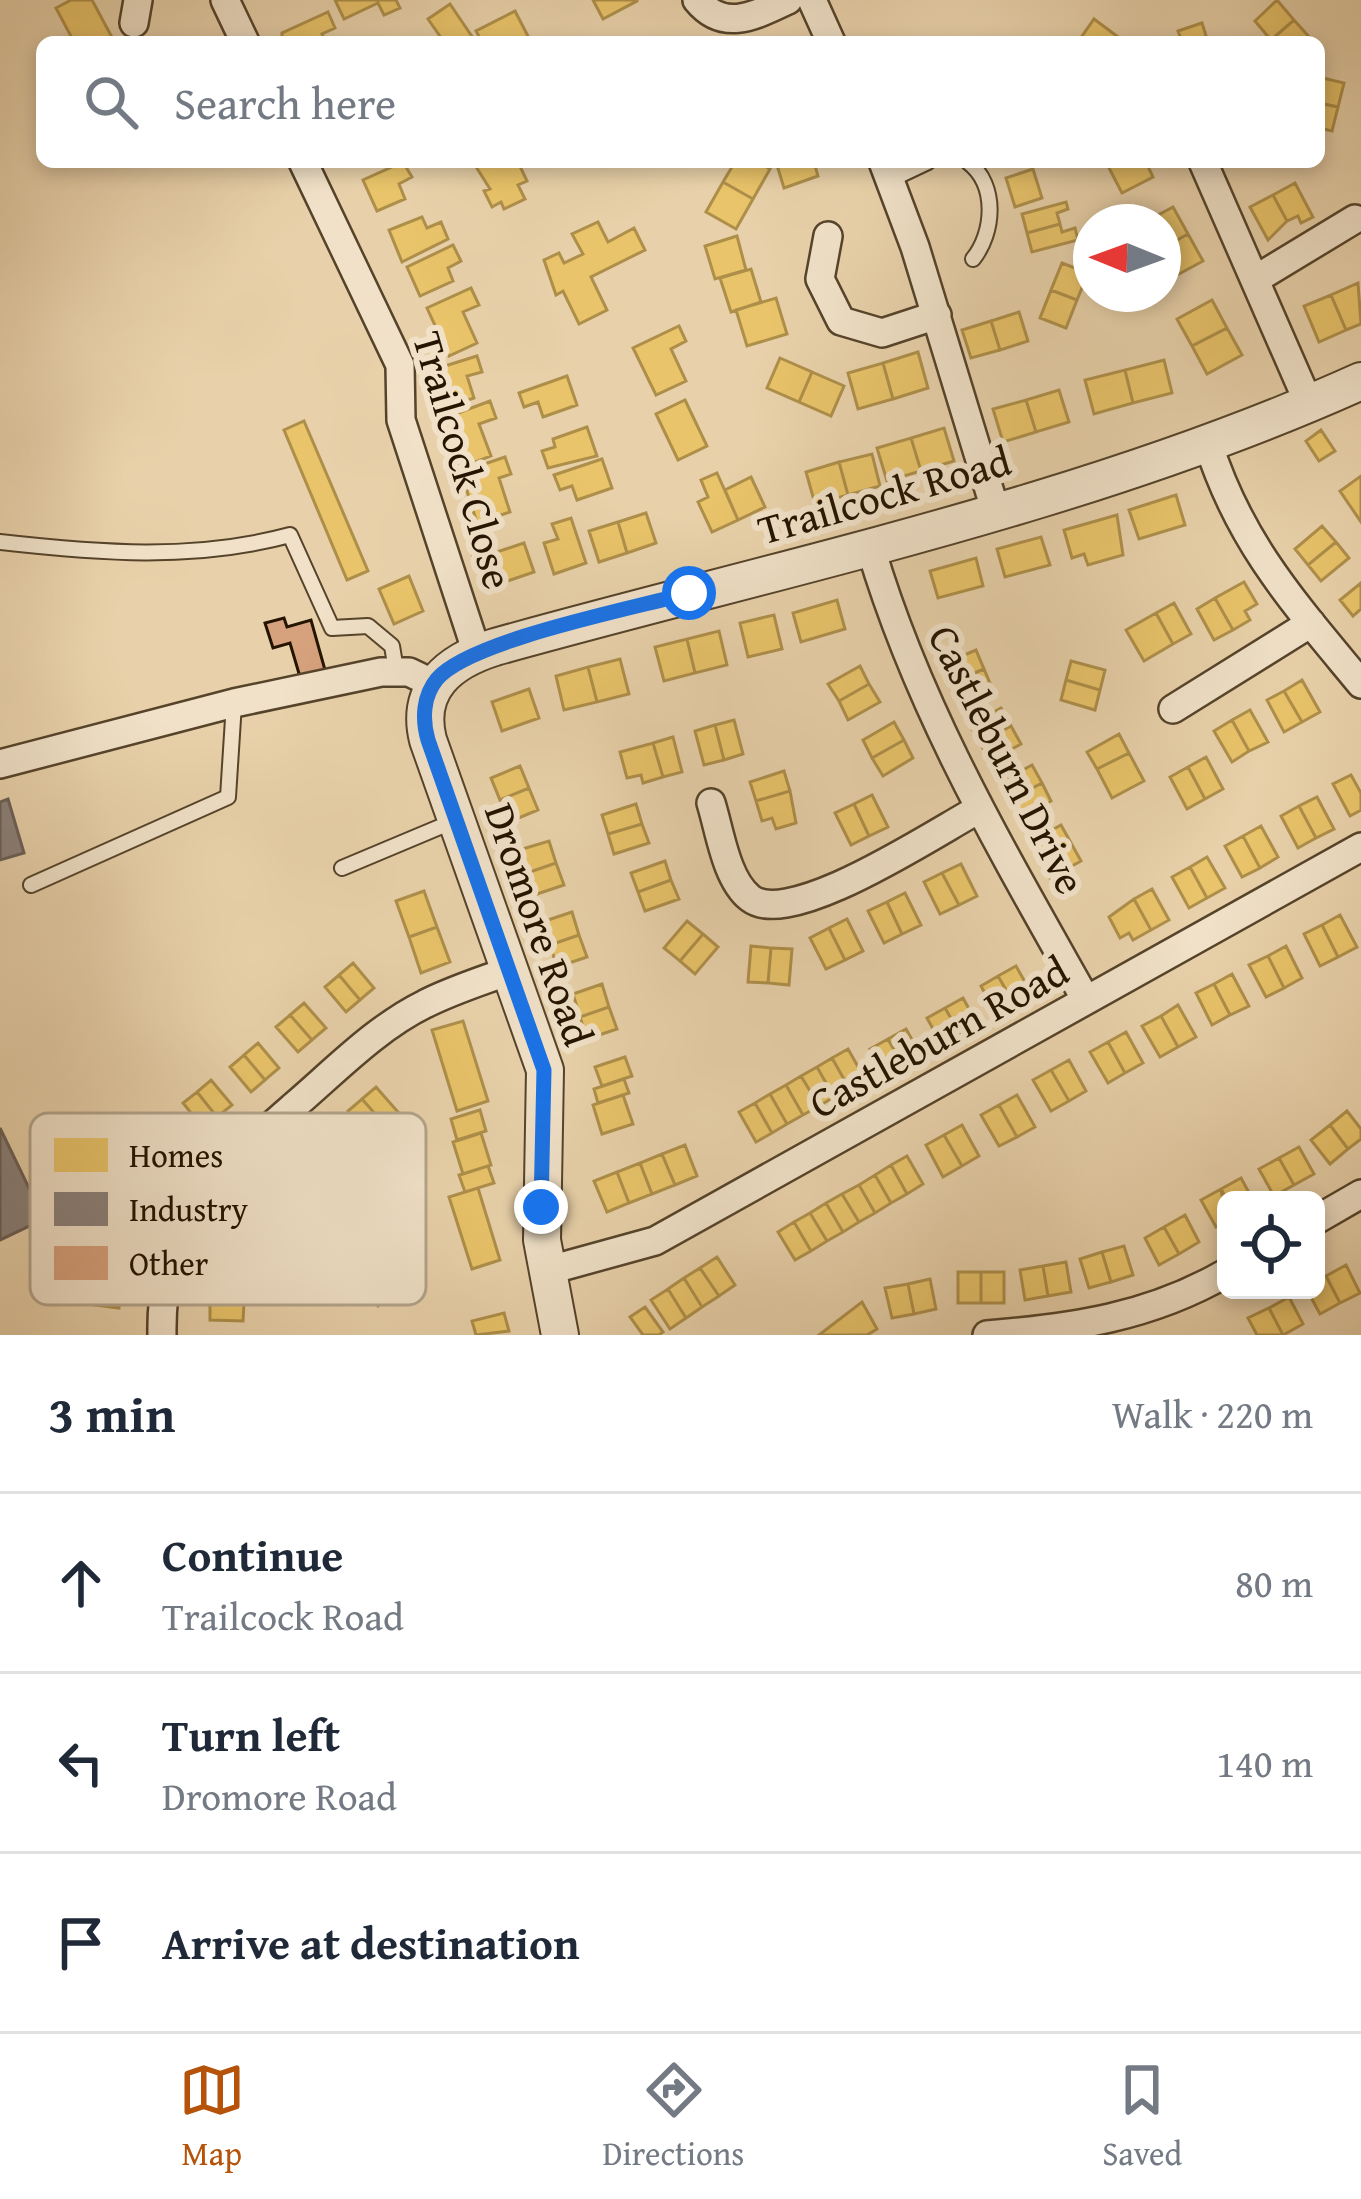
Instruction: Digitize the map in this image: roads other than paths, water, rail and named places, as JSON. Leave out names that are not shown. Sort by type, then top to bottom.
[{"type":"street","points":[[225,0],[242,36]]},
{"type":"street","points":[[697,0],[717,18],[731,20],[788,0]]},
{"type":"street","points":[[812,0],[828,36]]},
{"type":"street","name":"Trailcock Close","points":[[306,168],[400,365],[401,420],[477,653]]},
{"type":"street","points":[[1206,168],[1309,404]]},
{"type":"street","points":[[886,171],[937,315],[995,509]]},
{"type":"street","points":[[1256,279],[1355,219]]},
{"type":"street","points":[[828,236],[820,279],[841,322],[882,333],[937,315]]},
{"type":"street","name":"Trailcock Road","points":[[434,684],[452,666],[477,653],[871,549],[1208,443],[1361,381]]},
{"type":"street","points":[[1208,443],[1247,539],[1361,684]]},
{"type":"street","name":"Castleburn Drive","points":[[871,549],[908,664],[979,809],[1086,1000]]},
{"type":"street","points":[[1173,709],[1311,623]]},
{"type":"street","points":[[0,764],[234,703],[396,670],[434,684]]},
{"type":"street","name":"Dromore Road","points":[[434,684],[424,725],[544,1070],[546,1271],[560,1335]]},
{"type":"street","points":[[711,803],[741,888],[757,902],[776,907],[810,899],[979,809]]},
{"type":"street","name":"Castleburn Road","points":[[546,1271],[656,1241],[1361,848]]},
{"type":"street","points":[[290,1113],[411,1012],[511,970]]},
{"type":"street","points":[[1325,1215],[1361,1194]]},
{"type":"street","points":[[987,1335],[1084,1326],[1136,1313],[1217,1277]]},
{"type":"street","points":[[162,1335],[163,1305]]},
{"type":"lane","points":[[972,168],[986,190],[990,217],[987,241],[973,259]]},
{"type":"lane","points":[[0,542],[108,554],[172,552],[290,535],[332,628],[368,626],[392,646],[396,670]]},
{"type":"lane","points":[[31,885],[228,797],[234,703]]},
{"type":"lane","points":[[342,868],[457,820]]}]
